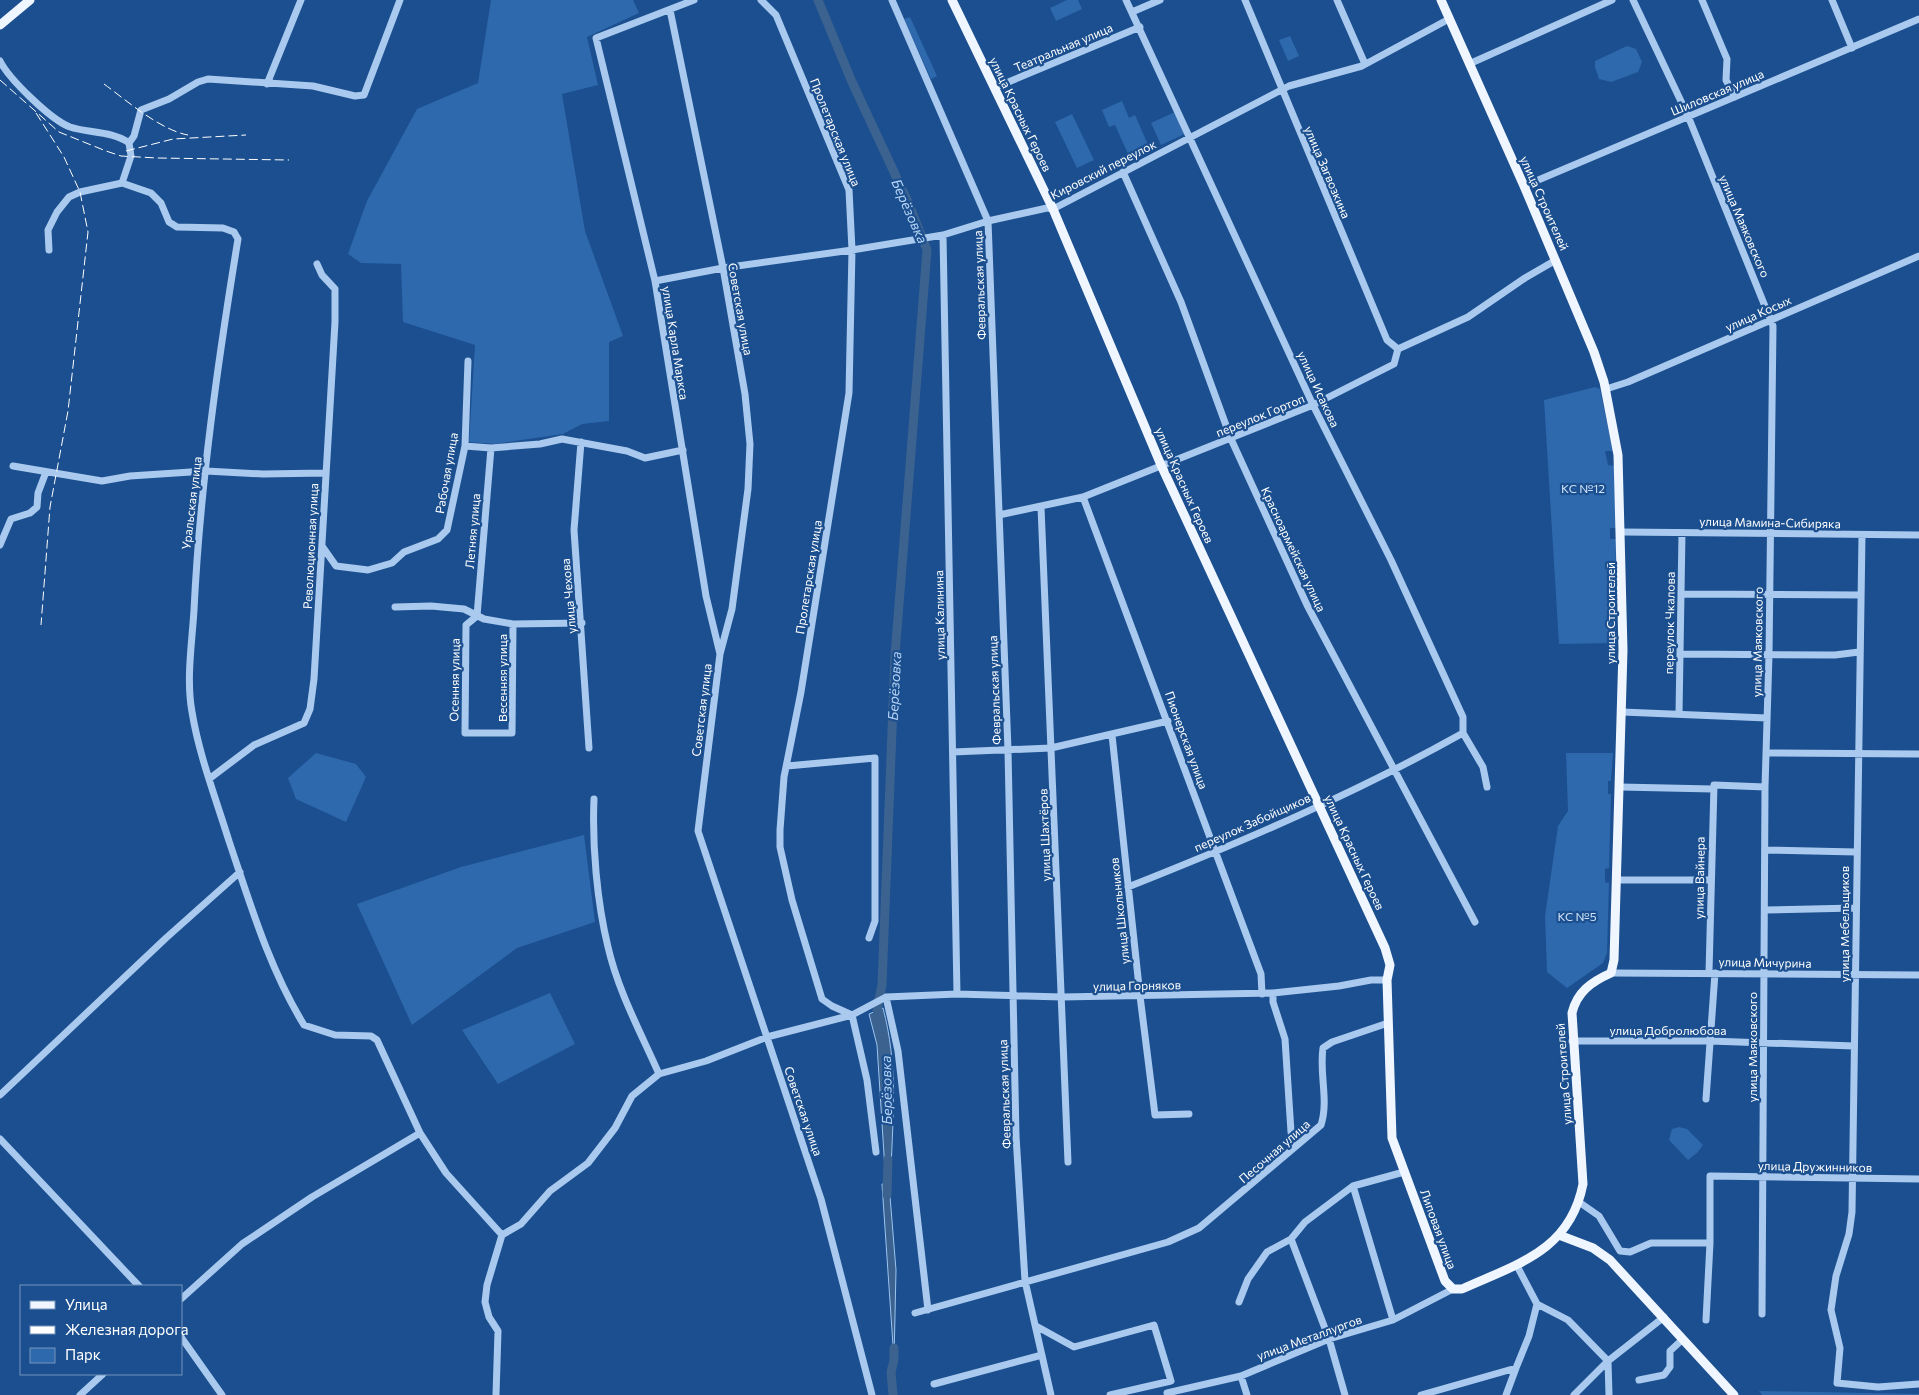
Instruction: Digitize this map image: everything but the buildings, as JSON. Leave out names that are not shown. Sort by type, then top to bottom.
[{"type":"main road","points":[[0,25],[30,0]]},
{"type":"main road","name":"улица Красных Героев","points":[[952,0],[1053,209],[1161,466],[1320,804],[1385,948],[1390,966],[1387,980],[1388,1023]]},
{"type":"main road","name":"улица Строителей","points":[[1441,0],[1524,186],[1594,352],[1606,389],[1619,462],[1622,532],[1622,712],[1614,960],[1611,973],[1581,991],[1574,1001],[1572,1041],[1583,1184],[1579,1202],[1560,1235]]},
{"type":"main road","name":"Липовая улица","points":[[1388,1023],[1392,1138],[1445,1282],[1453,1290]]},
{"type":"main road","points":[[1453,1290],[1462,1288],[1541,1252],[1560,1235],[1593,1248],[1610,1260],[1684,1338],[1734,1395]]},
{"type":"street","points":[[267,84],[301,0]]},
{"type":"street","points":[[128,144],[134,136],[141,110],[169,99],[198,82],[208,80],[313,86],[356,96],[364,95],[400,0]]},
{"type":"street","points":[[670,10],[694,0]]},
{"type":"street","name":"Пролетарская улица","points":[[761,0],[776,15],[850,190],[852,250],[849,393],[786,766],[780,847],[792,900],[822,999],[852,1015]]},
{"type":"street","name":"Февральская улица","points":[[892,0],[988,221],[1008,750],[1016,1136],[1026,1281],[1051,1395]]},
{"type":"street","name":"улица Исакова","points":[[1126,0],[1191,137],[1313,405],[1399,577],[1463,717],[1463,733],[1483,767],[1487,787]]},
{"type":"street","points":[[1132,12],[1160,0]]},
{"type":"street","name":"улица Загвозкина","points":[[1246,0],[1281,90],[1387,340],[1398,349]]},
{"type":"street","points":[[1337,0],[1365,64]]},
{"type":"street","points":[[1469,64],[1612,0]]},
{"type":"street","name":"улица Маяковского","points":[[1633,0],[1688,116],[1772,320],[1770,595],[1765,787],[1762,1314]]},
{"type":"street","points":[[1702,0],[1727,59],[1726,80],[1735,97]]},
{"type":"street","points":[[1832,0],[1852,48]]},
{"type":"street","name":"улица Карла Маркса","points":[[670,10],[596,38],[655,281],[706,596],[720,654]]},
{"type":"street","name":"Советская улица","points":[[670,10],[722,268],[745,394],[750,444],[748,489],[732,609],[720,654],[698,831],[821,1199],[872,1395]]},
{"type":"street","name":"Кировский переулок","points":[[655,281],[722,268],[943,235],[988,221],[1047,208],[1053,209],[1281,90],[1365,64],[1449,19]]},
{"type":"street","name":"Шиловская улица","points":[[1524,186],[1919,20]]},
{"type":"street","name":"Театральная улица","points":[[994,88],[1140,27]]},
{"type":"street","points":[[0,61],[6,72],[21,88],[68,126],[117,137],[128,144],[131,156],[122,183],[80,192],[70,197],[57,212],[48,230],[49,250]]},
{"type":"street","name":"Красноармейская улица","points":[[1123,172],[1181,302],[1231,439],[1307,605],[1475,922]]},
{"type":"street","name":"Уральская улица","points":[[122,183],[151,193],[161,203],[169,222],[177,227],[223,228],[234,232],[238,239],[228,298],[196,557],[190,689],[192,711],[209,779],[240,872],[283,988],[304,1025],[335,1035],[371,1036],[377,1040],[420,1133]]},
{"type":"street","name":"улица Калинина","points":[[943,235],[957,994]]},
{"type":"street","name":"улица Косых","points":[[1606,389],[1615,388],[1919,256]]},
{"type":"street","points":[[1398,349],[1468,317],[1525,278],[1556,260]]},
{"type":"street","name":"Революционная улица","points":[[209,779],[254,745],[304,723],[310,709],[314,679],[335,289],[322,275],[317,264]]},
{"type":"street","name":"переулок Гортоп","points":[[999,515],[1083,497],[1313,405],[1394,364],[1398,349]]},
{"type":"street","name":"Рабочая улица","points":[[321,546],[336,566],[368,570],[392,563],[404,552],[438,539],[447,530],[465,446],[468,361]]},
{"type":"street","points":[[465,446],[490,448],[540,444],[562,439],[626,451],[645,458],[683,450]]},
{"type":"street","name":"улица Чехова","points":[[581,442],[574,530],[582,623],[589,748]]},
{"type":"street","name":"Летняя улица","points":[[477,616],[490,448]]},
{"type":"street","points":[[12,466],[102,480],[130,476],[206,471],[263,474],[325,473]]},
{"type":"street","points":[[0,545],[11,519],[30,513],[37,507],[38,493],[46,472]]},
{"type":"street","name":"Пионерская улица","points":[[1083,497],[1261,974],[1262,994]]},
{"type":"street","name":"улица Шахтёров","points":[[1040,507],[1052,748],[1068,1162]]},
{"type":"street","name":"улица Мамина-Сибиряка","points":[[1622,532],[1919,535]]},
{"type":"street","name":"переулок Чкалова","points":[[1679,714],[1682,533]]},
{"type":"street","name":"улица Мебельщиков","points":[[1862,535],[1852,1178],[1849,1234],[1836,1276],[1831,1310],[1840,1348],[1837,1383],[1878,1387],[1919,1384]]},
{"type":"street","points":[[1681,594],[1860,595]]},
{"type":"street","points":[[395,607],[431,606],[464,609],[477,616],[513,624],[582,623]]},
{"type":"street","name":"Осенняя улица","points":[[477,616],[466,625],[466,732],[512,733]]},
{"type":"street","name":"Весенняя улица","points":[[512,733],[513,624]]},
{"type":"street","points":[[1681,654],[1835,655],[1859,652]]},
{"type":"street","points":[[1622,712],[1767,718]]},
{"type":"street","points":[[953,752],[1052,748],[1168,721]]},
{"type":"street","name":"переулок Забойщиков","points":[[1128,887],[1216,852],[1394,772],[1463,733]]},
{"type":"street","name":"улица Школьников","points":[[1112,735],[1140,996],[1155,1115],[1189,1114]]},
{"type":"street","points":[[1766,753],[1919,754]]},
{"type":"street","points":[[786,766],[875,758],[875,921],[869,938]]},
{"type":"street","points":[[1620,787],[1765,787]]},
{"type":"street","name":"улица Вайнера","points":[[1706,1099],[1712,972],[1710,880],[1713,787]]},
{"type":"street","points":[[594,799],[593,831],[608,947],[619,982],[659,1074]]},
{"type":"street","points":[[1766,850],[1856,852]]},
{"type":"street","points":[[0,1095],[166,938],[240,872]]},
{"type":"street","points":[[1618,880],[1710,880]]},
{"type":"street","points":[[1765,910],[1855,908]]},
{"type":"street","name":"улица Мичурина","points":[[1611,973],[1712,972],[1919,975]]},
{"type":"street","name":"улица Горняков","points":[[886,996],[957,994],[1062,997],[1262,994],[1339,986],[1371,980],[1387,980]]},
{"type":"street","points":[[1273,993],[1285,1039],[1290,1132],[1294,1146]]},
{"type":"street","points":[[496,1395],[498,1331],[489,1317],[485,1302],[487,1284],[502,1235],[521,1224],[550,1191],[588,1163],[615,1128],[632,1096],[659,1074],[706,1061],[767,1037],[852,1015],[886,996],[898,1051],[928,1310]]},
{"type":"street","points":[[852,1015],[867,1080],[876,1152]]},
{"type":"street","name":"Песочная улица","points":[[915,1313],[1168,1242],[1199,1228],[1321,1125],[1325,1110],[1321,1061],[1323,1048],[1388,1023]]},
{"type":"street","name":"улица Добролюбова","points":[[1572,1041],[1854,1046]]},
{"type":"street","points":[[182,1298],[242,1244],[312,1197],[420,1133],[446,1173],[502,1235]]},
{"type":"street","points":[[0,1139],[138,1285]]},
{"type":"street","points":[[1239,1302],[1248,1279],[1267,1252],[1291,1239],[1305,1222],[1352,1186],[1404,1172]]},
{"type":"street","name":"улица Дружинников","points":[[1710,1243],[1710,1176],[1919,1179]]},
{"type":"street","points":[[1352,1186],[1393,1320]]},
{"type":"street","points":[[1579,1202],[1599,1216],[1620,1251],[1630,1252],[1651,1243],[1710,1243],[1706,1320]]},
{"type":"street","points":[[1291,1239],[1329,1339],[1345,1395]]},
{"type":"street","points":[[1516,1264],[1538,1304],[1568,1320],[1608,1361],[1609,1395]]},
{"type":"street","name":"улица Металлургов","points":[[1167,1392],[1241,1376],[1329,1339],[1393,1320],[1453,1290]]},
{"type":"street","points":[[1506,1395],[1529,1336],[1538,1304]]},
{"type":"street","points":[[1574,1395],[1608,1361],[1664,1317]]},
{"type":"street","points":[[1036,1326],[1074,1347],[1154,1325],[1170,1381],[1110,1395]]},
{"type":"street","points":[[182,1338],[222,1395]]},
{"type":"street","points":[[1639,1380],[1664,1374],[1670,1367],[1670,1350],[1684,1338]]},
{"type":"street","points":[[934,1384],[1042,1355]]},
{"type":"street","points":[[1421,1395],[1516,1368]]},
{"type":"street","points":[[80,1395],[102,1375]]},
{"type":"street","points":[[1241,1376],[1247,1395]]},
{"type":"green space","points":[[491,0],[633,0],[639,13],[587,37],[598,85],[562,94],[585,231],[623,336],[609,342],[609,421],[582,424],[563,434],[495,444],[469,442],[475,345],[403,322],[401,264],[361,263],[348,254],[367,201],[417,109],[478,83]]},
{"type":"green space","points":[[1067,0],[1078,0],[1082,9],[1056,21],[1050,8]]},
{"type":"green space","points":[[910,17],[937,76],[931,79],[904,19]]},
{"type":"green space","points":[[1290,36],[1299,56],[1288,61],[1279,40]]},
{"type":"green space","points":[[1627,46],[1636,49],[1642,62],[1638,72],[1611,82],[1599,79],[1595,61]]},
{"type":"green space","points":[[1122,101],[1129,118],[1135,115],[1149,147],[1129,156],[1115,125],[1109,127],[1102,110]]},
{"type":"green space","points":[[1177,111],[1187,133],[1161,145],[1151,123]]},
{"type":"green space","points":[[1072,114],[1094,160],[1077,168],[1055,122]]},
{"type":"green space","name":"КС №12","points":[[1595,387],[1600,389],[1613,451],[1605,451],[1608,465],[1616,466],[1616,528],[1610,528],[1610,539],[1616,539],[1615,598],[1609,598],[1610,610],[1616,611],[1616,643],[1559,644],[1544,400]]},
{"type":"green space","points":[[316,753],[356,764],[366,777],[346,822],[296,799],[288,778]]},
{"type":"green space","name":"КС №5","points":[[1566,753],[1613,753],[1611,781],[1608,781],[1608,794],[1611,794],[1609,868],[1605,869],[1605,882],[1609,883],[1607,953],[1603,963],[1567,988],[1547,972],[1545,916],[1558,826],[1568,811]]},
{"type":"green space","points":[[584,835],[595,922],[517,948],[412,1025],[357,904],[461,867]]},
{"type":"green space","points":[[550,993],[575,1044],[498,1084],[462,1030]]},
{"type":"green space","points":[[1679,1127],[1687,1129],[1703,1145],[1688,1160],[1669,1140],[1672,1129]]},
{"type":"green space","points":[[1759,1391],[1919,1394],[1919,1395],[1762,1395]]},
{"type":"water","points":[[883,1008],[888,1029],[893,1069],[891,1171],[885,1170],[877,1045],[869,1014]]},
{"type":"water","points":[[882,1184],[889,1184],[896,1270],[894,1360]]},
{"type":"waterway","name":"Берёзовка","points":[[818,0],[852,82],[908,202],[927,250],[895,655],[882,985],[877,1010],[880,1021]]},
{"type":"waterway","name":"Берёзовка","points":[[887,1195],[888,1159]]},
{"type":"waterway","name":"Берёзовка","points":[[893,1395],[891,1372],[894,1348]]},
{"type":"railway","points":[[0,80],[59,132],[121,156],[289,160]]},
{"type":"railway","points":[[104,84],[155,121],[177,132],[188,135]]},
{"type":"railway","points":[[36,113],[64,157],[80,192],[88,232],[68,411],[50,507],[41,625]]},
{"type":"railway","points":[[126,151],[173,139],[246,135]]}]
